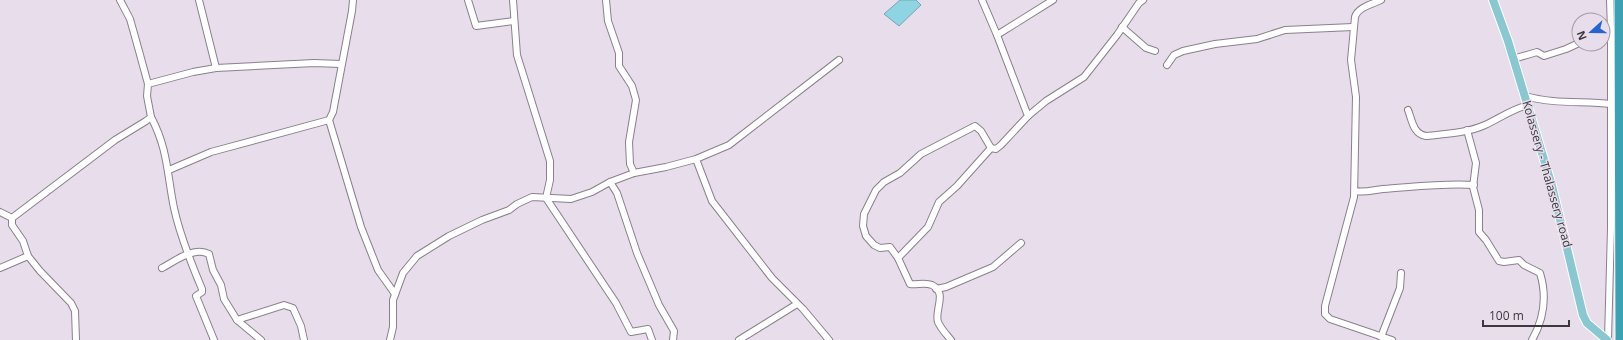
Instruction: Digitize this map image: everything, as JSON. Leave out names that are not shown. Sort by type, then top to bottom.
[{"type":"highway","points":[[1619,0],[1620,340]]},
{"type":"main road","name":"Kolassery - Thalassery road","points":[[1494,0],[1528,105],[1552,186],[1582,315],[1587,323],[1608,340]]},
{"type":"street","points":[[120,0],[130,19],[148,84],[147,96],[151,117],[163,142],[169,170],[174,209],[187,255],[202,289],[202,292],[196,296],[197,300],[214,340]]},
{"type":"street","points":[[199,0],[216,68]]},
{"type":"street","points":[[353,0],[333,112],[329,120],[360,227],[378,270],[395,294]]},
{"type":"street","points":[[468,0],[476,26],[514,21]]},
{"type":"street","points":[[513,0],[517,55],[550,161],[550,180],[546,198],[616,303],[631,332],[648,329],[652,340]]},
{"type":"street","points":[[606,0],[608,21],[619,53],[619,66],[632,86],[636,100],[629,142],[630,164],[634,173]]},
{"type":"street","points":[[982,0],[1028,116]]},
{"type":"street","points":[[997,36],[1053,0]]},
{"type":"street","points":[[898,258],[928,227],[939,202],[957,186],[991,148],[999,147],[1028,116],[1046,101],[1084,77],[1139,3],[1143,0]]},
{"type":"street","points":[[1381,0],[1357,12],[1354,27],[1351,60],[1356,97],[1355,192],[1350,217],[1325,306],[1325,314],[1330,319],[1392,340]]},
{"type":"street","points":[[1610,0],[1610,12]]},
{"type":"street","points":[[1122,27],[1146,48],[1155,51]]},
{"type":"street","points":[[1167,65],[1174,55],[1183,51],[1215,44],[1257,40],[1285,30],[1354,27]]},
{"type":"street","points":[[1513,59],[1537,52],[1544,56],[1571,47]]},
{"type":"street","points":[[1608,340],[1611,228],[1611,52]]},
{"type":"street","points":[[390,340],[393,327],[393,300],[403,273],[418,256],[449,236],[482,220],[509,210],[517,204],[532,197],[571,199],[592,192],[610,182],[634,173],[666,167],[696,158],[729,145],[839,60]]},
{"type":"street","points":[[148,84],[193,72],[216,68],[314,63],[341,64]]},
{"type":"street","points":[[1525,96],[1544,100],[1588,101],[1611,104]]},
{"type":"street","points":[[1408,110],[1416,131],[1420,135],[1438,135],[1485,125],[1514,108],[1528,105]]},
{"type":"street","points":[[12,218],[115,140],[151,117]]},
{"type":"street","points":[[169,170],[212,152],[329,120]]},
{"type":"street","points":[[951,340],[938,322],[937,317],[941,298],[936,289],[932,285],[910,284],[898,258],[890,247],[880,248],[874,245],[866,236],[863,226],[864,214],[876,190],[884,182],[900,172],[921,154],[972,127],[975,126],[981,131],[991,148]]},
{"type":"street","points":[[1467,130],[1476,163],[1474,185],[1479,210],[1479,232],[1486,240],[1499,261],[1504,262],[1519,260],[1524,265],[1540,273],[1543,283],[1544,297],[1542,314],[1538,330],[1532,340]]},
{"type":"street","points":[[696,158],[712,202],[772,278],[829,340]]},
{"type":"street","points":[[610,182],[617,193],[635,248],[657,299],[674,331],[673,340]]},
{"type":"street","points":[[1355,192],[1364,193],[1380,190],[1460,184],[1474,185]]},
{"type":"street","points":[[0,212],[12,218]]},
{"type":"street","points":[[12,218],[12,225],[23,241],[28,256],[40,271],[72,303],[75,310],[76,340]]},
{"type":"street","points":[[936,289],[946,287],[993,267],[1021,243]]},
{"type":"street","points":[[162,268],[195,252],[204,252],[209,254],[213,270],[221,285],[224,299],[237,320],[261,340]]},
{"type":"street","points":[[0,268],[28,256]]},
{"type":"street","points":[[1381,337],[1400,288],[1401,273]]},
{"type":"street","points":[[739,340],[797,304]]},
{"type":"street","points":[[237,320],[284,305],[292,308],[301,326],[304,340]]},
{"type":"water","points":[[900,0],[916,0],[921,5],[899,26],[884,14]]}]
